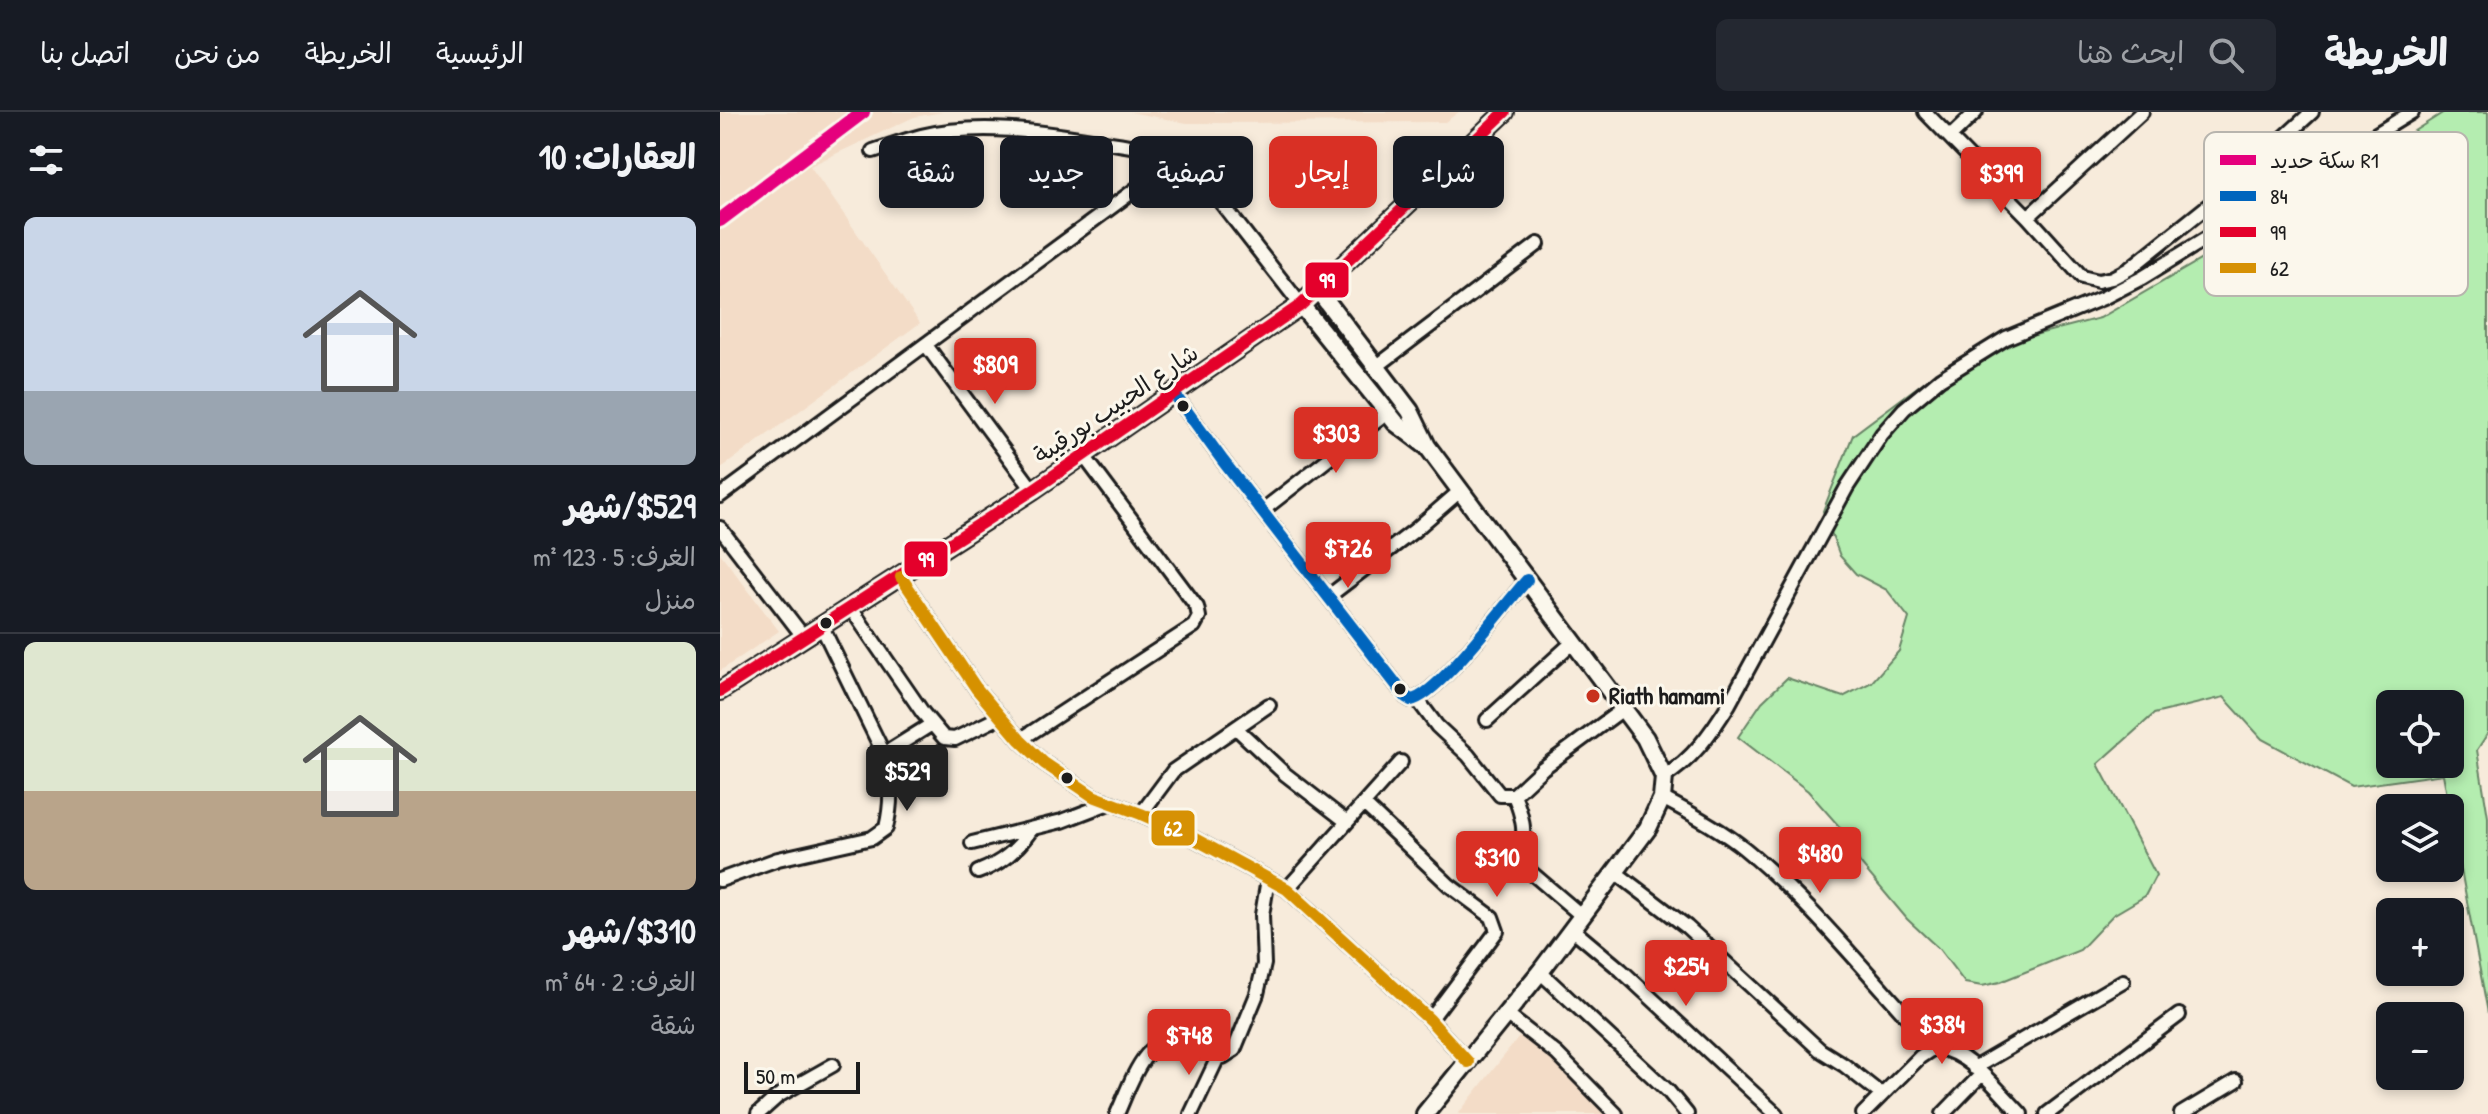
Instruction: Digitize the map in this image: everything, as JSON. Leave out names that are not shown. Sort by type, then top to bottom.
[{"type":"main road","name":"شارع الحبيب بورقيبة","points":[[720,691],[1033,490],[1175,395],[1301,305],[1505,112]]},
{"type":"main road","points":[[1318,290],[1410,411],[1427,446],[1645,738],[1664,777],[1662,798],[1648,828],[1540,972],[1425,1114]]},
{"type":"main road","points":[[1301,305],[1387,413],[1427,446]]},
{"type":"street","points":[[1925,112],[2082,277],[2098,281],[2129,269],[2204,209]]},
{"type":"street","points":[[1950,137],[1976,112]]},
{"type":"street","points":[[2028,217],[2142,112]]},
{"type":"street","points":[[2379,132],[2412,112]]},
{"type":"street","points":[[2289,132],[2309,113]]},
{"type":"street","points":[[873,151],[922,135],[980,129],[1038,131],[1129,146]]},
{"type":"street","points":[[720,496],[1129,194]]},
{"type":"street","points":[[1225,208],[1301,305]]},
{"type":"street","points":[[1664,777],[1686,761],[1729,704],[1852,478],[1882,434],[1904,409],[1940,379],[2006,338],[2127,287],[2204,240]]},
{"type":"street","points":[[1376,367],[1538,244]]},
{"type":"street","points":[[926,345],[1033,490]]},
{"type":"street","points":[[1175,395],[1406,697],[1417,699],[1437,726],[1468,755],[1500,795],[1514,795],[1543,768],[1623,709]]},
{"type":"street","points":[[1263,510],[1387,413]]},
{"type":"street","points":[[1020,740],[1194,626],[1199,617],[1197,607],[1084,456]]},
{"type":"street","points":[[1329,596],[1460,491]]},
{"type":"street","points":[[720,528],[803,636]]},
{"type":"street","points":[[901,577],[930,623],[1000,717],[1044,763],[1082,790],[1182,832],[1287,889],[1430,1020],[1468,1062]]},
{"type":"street","points":[[1417,699],[1449,671],[1527,580]]},
{"type":"street","points":[[850,607],[944,738],[950,740],[1000,717]]},
{"type":"street","points":[[720,880],[778,859],[880,834],[886,828],[891,795],[890,773],[884,754],[821,625]]},
{"type":"street","points":[[1487,720],[1573,642]]},
{"type":"street","points":[[1141,814],[1173,771],[1269,705]]},
{"type":"street","points":[[884,754],[932,724]]},
{"type":"street","points":[[1236,728],[1285,774],[1347,822]]},
{"type":"street","points":[[1287,889],[1401,762]]},
{"type":"street","points":[[1514,795],[1523,827],[1524,845],[1518,855],[1520,863],[1621,970],[1776,1114]]},
{"type":"street","points":[[1662,798],[1742,847],[1767,869],[1819,920],[1935,1047],[1952,1050],[2021,1114]]},
{"type":"street","points":[[972,843],[1031,830],[1109,803]]},
{"type":"street","points":[[1364,804],[1449,885],[1496,923],[1497,931],[1430,1020]]},
{"type":"street","points":[[978,872],[1010,855],[1031,830]]},
{"type":"street","points":[[1615,872],[1687,927],[1820,1050],[1882,1095]]},
{"type":"street","points":[[1117,1114],[1148,1051],[1159,1043],[1174,1040],[1187,1042],[1228,1056],[1234,1050],[1257,994],[1264,964],[1263,901],[1268,879]]},
{"type":"street","points":[[1540,972],[1668,1091],[1687,1114]]},
{"type":"street","points":[[1943,1114],[1978,1071],[2123,981]]},
{"type":"street","points":[[1506,1014],[1557,1054],[1616,1114]]},
{"type":"street","points":[[2047,1114],[2179,1015]]},
{"type":"street","points":[[1863,1114],[1920,1057],[1935,1047]]},
{"type":"street","points":[[1191,1114],[1219,1055]]},
{"type":"street","points":[[758,1114],[778,1096],[833,1065]]},
{"type":"street","points":[[2181,1114],[2236,1081]]},
{"type":"shaded area","points":[[720,112],[943,112],[914,117],[810,166],[920,323],[720,469]]},
{"type":"shaded area","points":[[1130,112],[1459,112],[1445,122],[1187,123]]},
{"type":"shaded area","points":[[720,553],[779,631],[720,671]]},
{"type":"shaded area","points":[[1519,1037],[1553,1055],[1607,1114],[1458,1114]]},
{"type":"green space","points":[[2444,112],[2488,112],[2488,733],[2477,750],[2488,817],[2488,1013],[2463,882],[2464,794],[2447,794],[2444,778],[2464,778],[2464,690],[2376,690],[2376,778],[2415,778],[2351,787],[2262,739],[2224,697],[2154,714],[2098,764],[2156,875],[2145,896],[2113,915],[2080,950],[2000,982],[1982,986],[1965,983],[1939,949],[1907,919],[1860,863],[1845,833],[1808,791],[1738,737],[1762,702],[1787,678],[1843,697],[1872,682],[1899,651],[1909,618],[1887,590],[1856,574],[1840,556],[1823,511],[1853,435],[1944,367],[1988,347],[2100,318],[2204,258],[2204,296],[2468,296],[2468,132],[2413,132]]},
{"type":"rail line","name":"R1","points":[[720,220],[863,112]]},
{"type":"transit line","name":"99","points":[[720,691],[1033,490],[1301,305],[1505,112]]},
{"type":"transit line","name":"84","points":[[1175,395],[1223,461],[1411,700],[1423,695],[1454,667],[1527,580]]},
{"type":"transit line","name":"62","points":[[901,577],[976,688],[1044,763],[1093,796],[1182,832],[1287,889],[1430,1020],[1468,1062]]},
{"type":"place","name":"Riath hamami","points":[[1593,696]]}]
